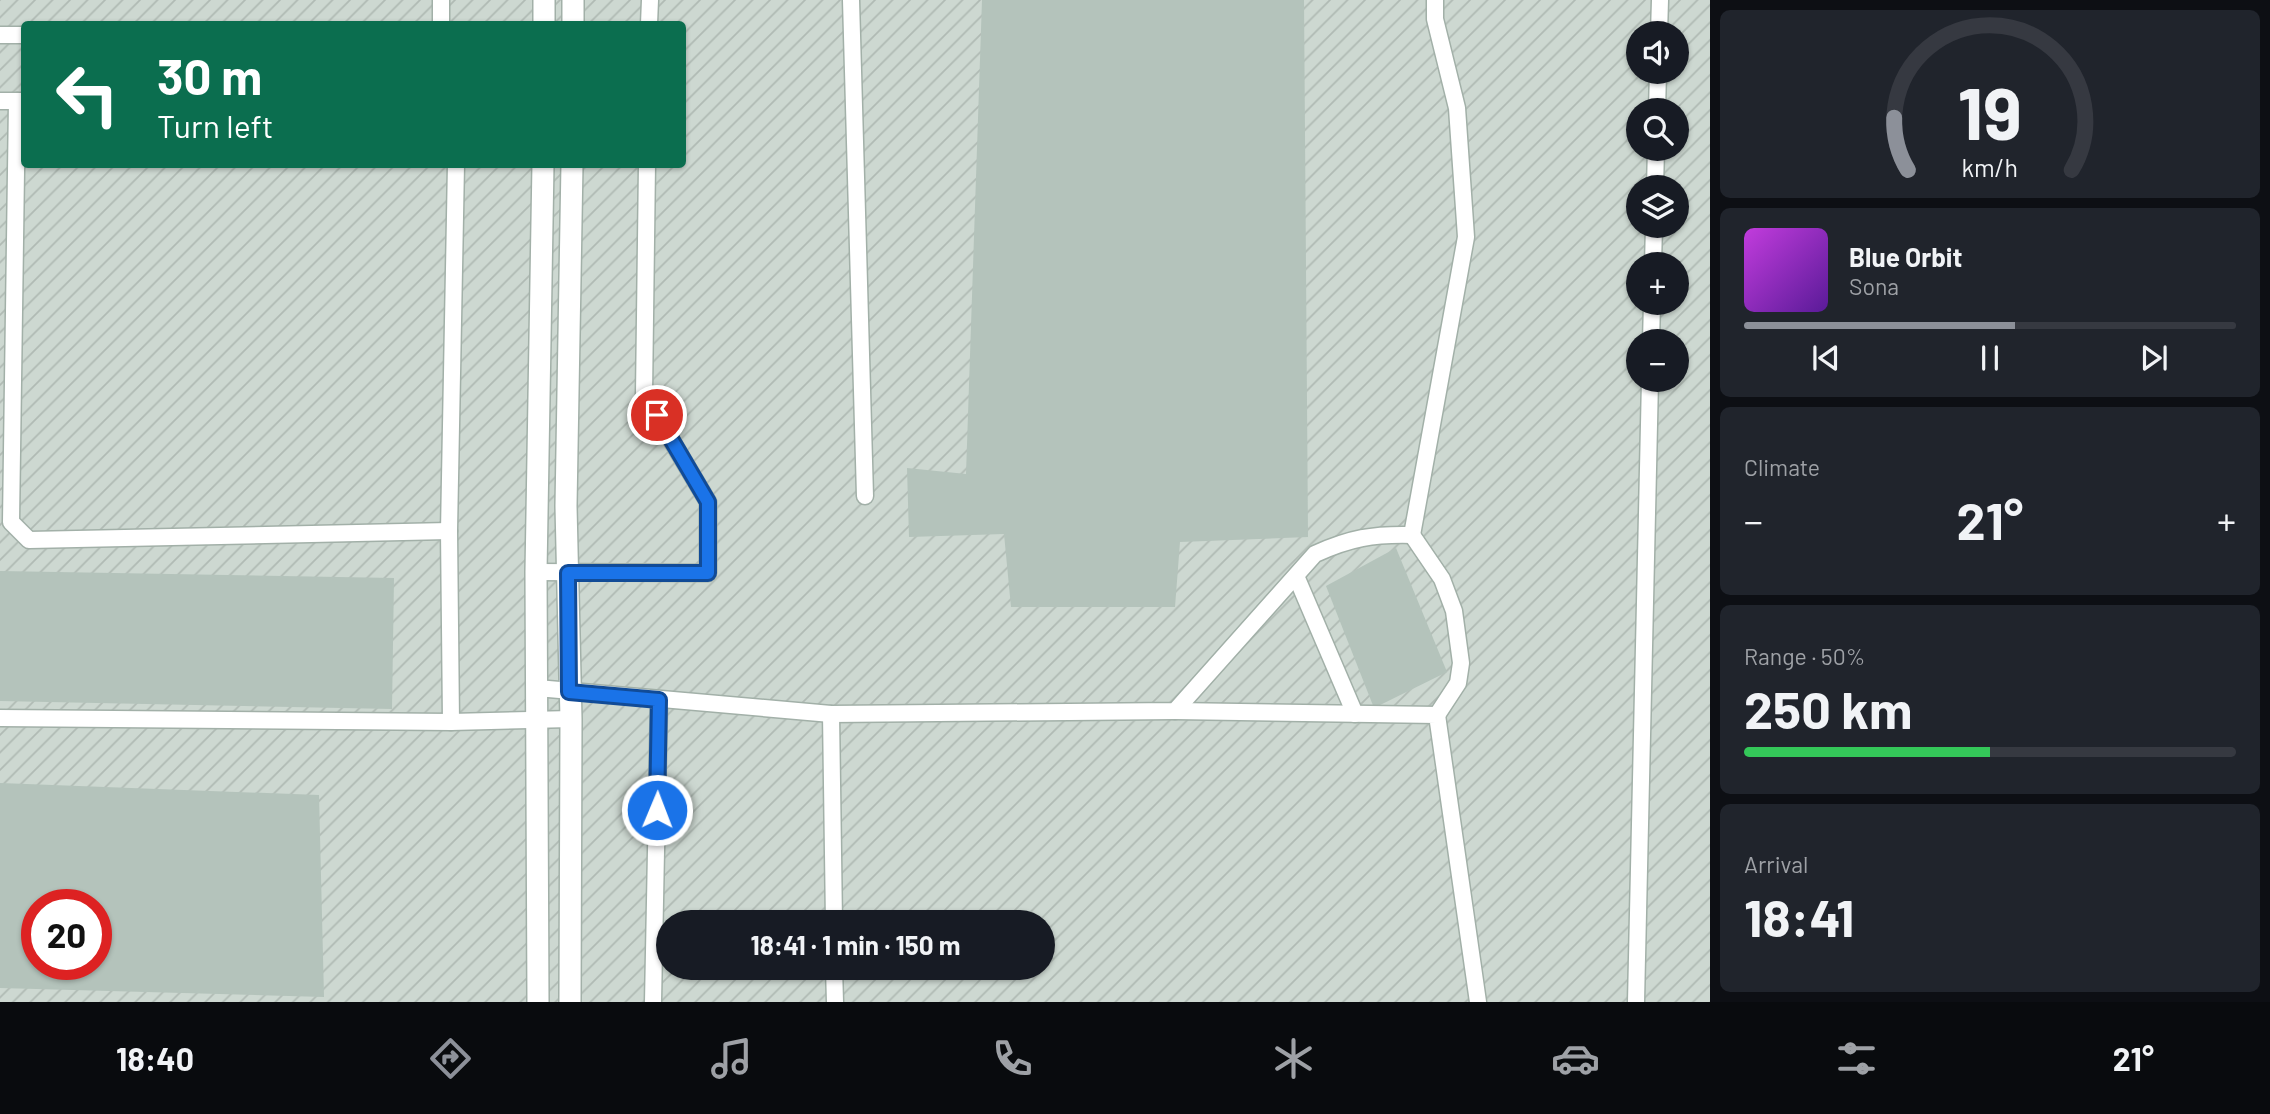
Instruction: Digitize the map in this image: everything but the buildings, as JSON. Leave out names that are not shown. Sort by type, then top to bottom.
[{"type":"street","points":[[544,0],[544,21]]},
{"type":"street","points":[[573,0],[573,21]]},
{"type":"street","points":[[538,1002],[536,572],[543,168]]},
{"type":"street","points":[[570,1002],[571,719],[566,506],[572,168]]},
{"type":"lane","points":[[441,0],[441,21]]},
{"type":"lane","points":[[649,21],[650,0]]},
{"type":"lane","points":[[850,0],[864,496]]},
{"type":"lane","points":[[1435,0],[1436,19],[1457,108],[1466,237],[1412,535],[1441,579],[1454,611],[1461,663],[1458,683],[1437,715],[1478,1002]]},
{"type":"lane","points":[[1660,21],[1661,0]]},
{"type":"lane","points":[[0,35],[21,35]]},
{"type":"lane","points":[[0,101],[21,101],[11,522],[29,540],[449,531]]},
{"type":"lane","points":[[451,722],[449,531],[456,168]]},
{"type":"lane","points":[[536,572],[708,573],[708,502],[644,394],[647,168]]},
{"type":"lane","points":[[1636,1002],[1650,392]]},
{"type":"lane","points":[[1175,711],[1315,554],[1347,540],[1381,535],[1412,535]]},
{"type":"lane","points":[[1296,576],[1355,713]]},
{"type":"lane","points":[[537,688],[831,714],[1175,711],[1437,715]]},
{"type":"lane","points":[[653,1002],[659,700]]},
{"type":"lane","points":[[831,714],[834,910]]},
{"type":"lane","points":[[0,719],[451,722],[571,719]]},
{"type":"lane","points":[[834,980],[835,1002]]},
{"type":"shaded area","points":[[0,0],[1710,0],[1710,1002],[0,1002]]},
{"type":"route","points":[[657,415],[708,502],[708,573],[568,573],[569,692],[659,700],[657,810]]}]
